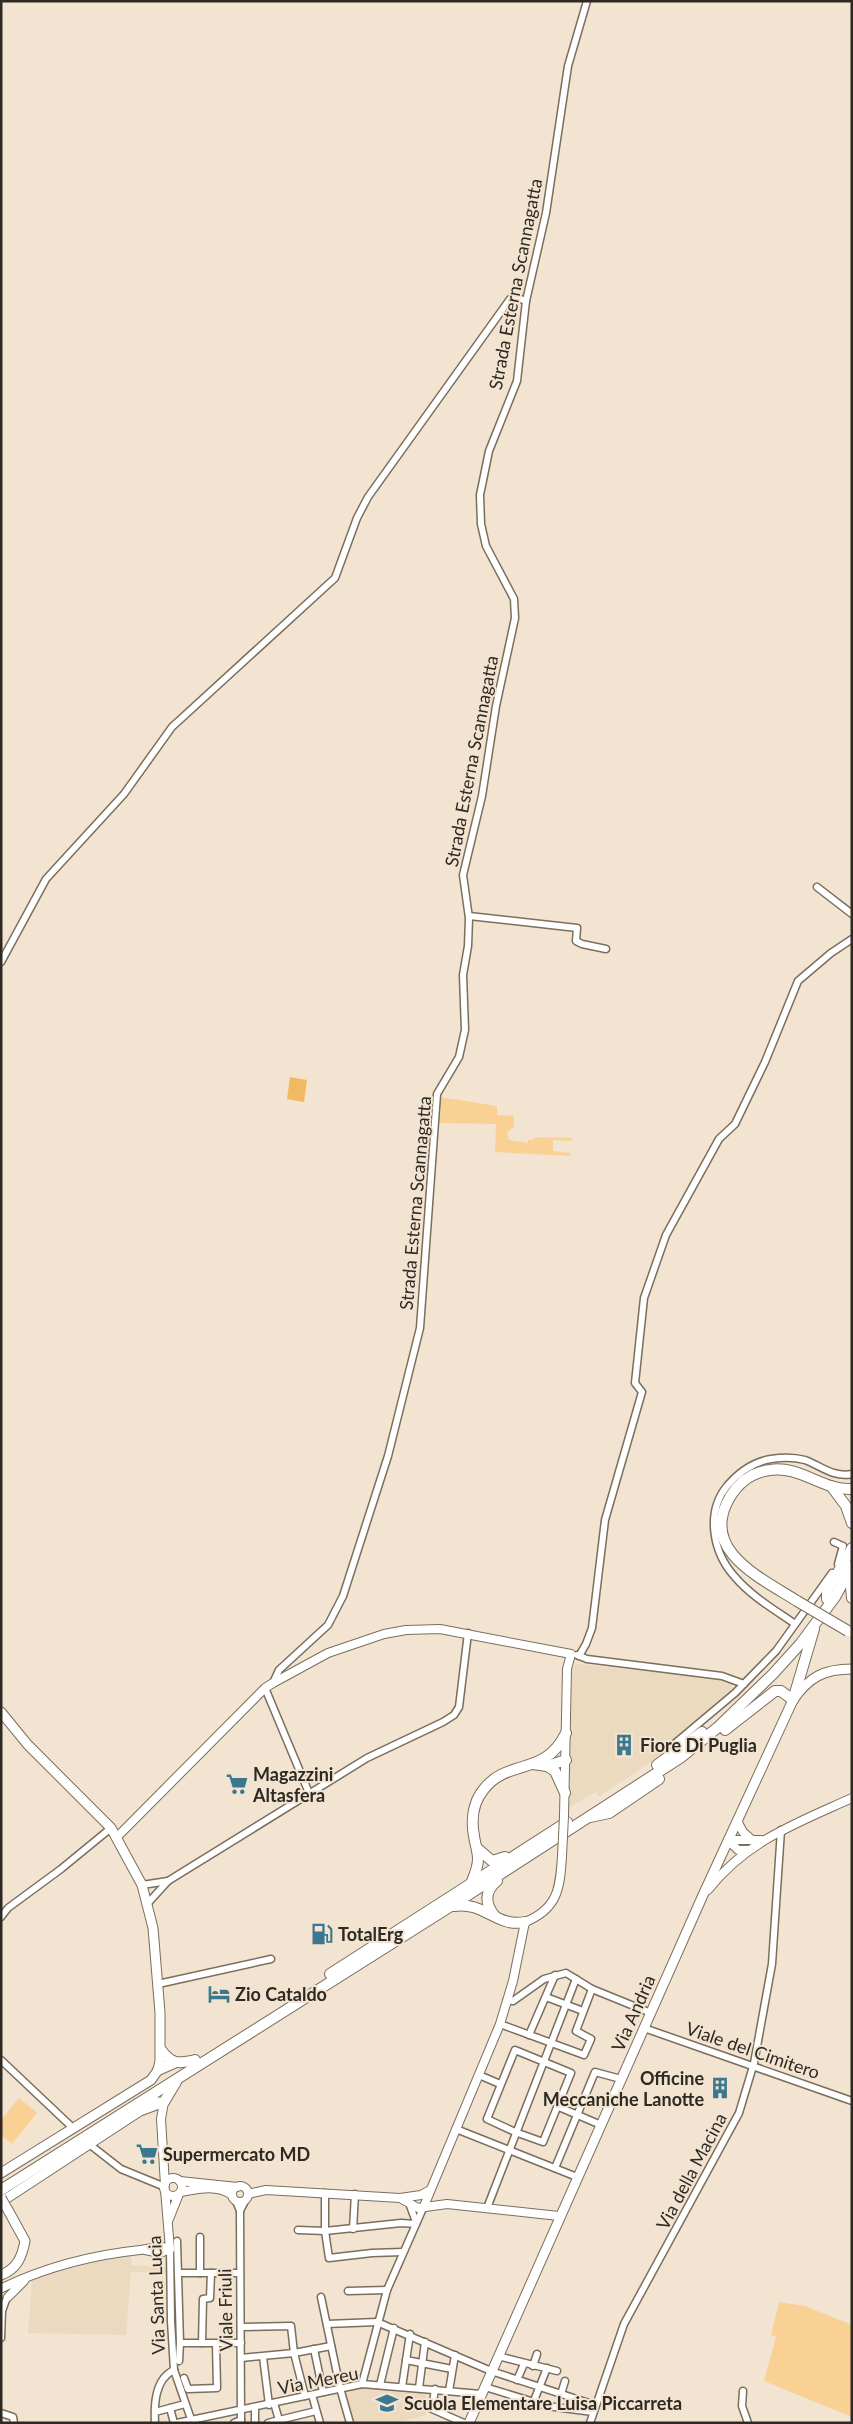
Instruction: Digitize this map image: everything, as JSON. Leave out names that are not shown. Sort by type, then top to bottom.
[{"type":"highway","points":[[850,1632],[760,1578],[730,1553],[723,1538],[725,1506],[735,1489],[751,1476],[771,1470],[786,1470],[803,1474],[831,1486],[852,1489]]},
{"type":"highway","points":[[831,1486],[846,1506],[852,1523]]},
{"type":"highway","points":[[826,1599],[827,1591],[852,1548]]},
{"type":"highway","points":[[1,2190],[451,1906],[708,1728],[764,1675],[787,1650],[826,1599],[852,1558]]},
{"type":"highway","points":[[852,1568],[849,1583],[852,1598]]},
{"type":"highway","points":[[1,2183],[470,1884],[524,1855],[680,1758],[717,1728],[773,1674],[835,1598],[852,1568]]},
{"type":"highway","points":[[586,1817],[609,1813],[700,1749],[768,1695],[782,1691],[793,1700],[815,1624]]},
{"type":"highway","points":[[470,1884],[477,1867],[478,1849],[474,1839],[472,1818],[483,1789],[492,1780],[505,1773],[551,1755],[560,1745],[566,1733]]},
{"type":"highway","points":[[551,1755],[566,1760]]},
{"type":"highway","points":[[547,1766],[566,1760]]},
{"type":"highway","points":[[532,1764],[547,1766],[555,1770],[565,1793]]},
{"type":"highway","points":[[478,1849],[492,1861],[524,1855]]},
{"type":"highway","points":[[495,1916],[487,1899],[490,1886],[526,1861],[524,1855]]},
{"type":"highway","points":[[451,1906],[472,1905],[507,1923],[526,1922]]},
{"type":"highway","points":[[161,2050],[167,2059],[174,2063]]},
{"type":"highway","points":[[158,2070],[174,2063],[195,2060]]},
{"type":"highway","points":[[164,2102],[169,2091],[184,2073]]},
{"type":"main road","name":"Via Andria","points":[[469,2423],[644,2026],[793,1700],[803,1685],[825,1672],[852,1669]]},
{"type":"main road","points":[[1,1712],[28,1745],[111,1828],[142,1885],[153,1928],[161,2050],[158,2070],[151,2080],[1,2173]]},
{"type":"main road","points":[[1,2275],[10,2271],[19,2262],[25,2241],[1,2200],[140,2111],[164,2102]]},
{"type":"street","name":"Strada Esterna Scannagatta","points":[[273,1683],[279,1670],[328,1625],[343,1596],[388,1456],[420,1328],[437,1094],[459,1057],[465,1030],[463,975],[468,946],[469,916],[463,875],[482,796],[496,706],[515,618],[514,599],[486,546],[481,524],[480,495],[489,451],[517,381],[526,301],[546,212],[568,66],[587,1]]},
{"type":"street","points":[[1,962],[46,879],[124,794],[172,727],[335,578],[357,518],[368,498],[510,299],[518,298],[526,301]]},
{"type":"street","points":[[817,887],[852,914]]},
{"type":"street","points":[[469,916],[577,928],[576,941],[606,949]]},
{"type":"street","points":[[579,1656],[592,1628],[606,1520],[642,1392],[634,1383],[644,1298],[666,1235],[718,1140],[735,1124],[765,1062],[798,981],[831,953],[852,939]]},
{"type":"street","points":[[795,1624],[747,1589],[734,1577],[723,1560],[716,1543],[713,1522],[716,1505],[723,1491],[737,1474],[750,1465],[769,1459],[787,1457],[804,1460],[839,1476],[852,1474]]},
{"type":"street","points":[[674,1745],[707,1719],[776,1651],[836,1568],[843,1546],[834,1542]]},
{"type":"street","points":[[117,1837],[265,1688],[328,1652],[384,1634],[440,1629],[468,1633],[587,1659],[722,1676],[744,1684]]},
{"type":"street","points":[[148,1903],[168,1881],[309,1793],[367,1758],[424,1732],[454,1715],[459,1707],[468,1633]]},
{"type":"street","points":[[362,2384],[387,2290],[432,2188],[500,2024],[526,1922],[536,1918],[553,1902],[561,1880],[570,1654]]},
{"type":"street","points":[[265,1688],[309,1793]]},
{"type":"street","points":[[703,1895],[719,1875],[748,1850],[763,1840],[852,1798]]},
{"type":"street","points":[[737,1821],[743,1832],[752,1840]]},
{"type":"street","points":[[1,1917],[8,1908],[61,1869],[111,1828]]},
{"type":"street","name":"Via della Macina","points":[[590,2423],[624,2324],[739,2113],[753,2065],[772,1964],[781,1830]]},
{"type":"street","points":[[728,1840],[763,1840]]},
{"type":"street","points":[[728,1840],[738,1850],[748,1850]]},
{"type":"street","points":[[142,1885],[168,1881]]},
{"type":"street","points":[[158,1984],[271,1959]]},
{"type":"street","points":[[507,2000],[513,2001],[531,1987],[554,1975],[566,1973],[592,1989],[650,2013]]},
{"type":"street","points":[[530,2035],[554,1975]]},
{"type":"street","points":[[487,2208],[576,1979]]},
{"type":"street","points":[[500,2024],[584,2055],[591,2039],[576,2031],[592,1989]]},
{"type":"street","points":[[546,1996],[583,2011]]},
{"type":"street","name":"Viale del Cimitero","points":[[644,2026],[852,2099]]},
{"type":"street","points":[[514,2050],[571,2073],[559,2108],[543,2142],[487,2119],[500,2084],[514,2050]]},
{"type":"street","points":[[1,2060],[74,2129]]},
{"type":"street","points":[[555,2168],[595,2072],[621,2079]]},
{"type":"street","points":[[479,2075],[500,2084]]},
{"type":"street","points":[[140,2111],[154,2101],[164,2102]]},
{"type":"street","name":"Via Santa Lucia","points":[[164,2102],[161,2120],[170,2235],[171,2321],[174,2370],[192,2421]]},
{"type":"street","points":[[152,2107],[158,2112],[161,2120]]},
{"type":"street","points":[[559,2108],[600,2125]]},
{"type":"street","points":[[60,2116],[61,2136]]},
{"type":"street","points":[[456,2129],[577,2177]]},
{"type":"street","points":[[89,2144],[121,2169],[165,2187],[171,2196],[213,2189],[225,2190],[240,2198],[266,2190]]},
{"type":"street","points":[[163,2157],[182,2187],[180,2193]]},
{"type":"street","points":[[165,2187],[168,2180],[178,2180],[266,2190],[400,2198],[411,2200],[424,2206],[447,2204],[559,2216]]},
{"type":"street","points":[[240,2187],[240,2198]]},
{"type":"street","points":[[240,2187],[240,2198]]},
{"type":"street","points":[[411,2200],[432,2188]]},
{"type":"street","name":"Via Santa Lucia","points":[[169,2219],[180,2193]]},
{"type":"street","points":[[325,2193],[325,2230],[329,2258],[372,2253],[403,2252]]},
{"type":"street","points":[[352,2229],[355,2194]]},
{"type":"street","name":"Viale Friuli","points":[[240,2198],[241,2421]]},
{"type":"street","points":[[411,2200],[416,2224]]},
{"type":"street","points":[[298,2230],[352,2229],[401,2223],[416,2224]]},
{"type":"street","points":[[158,2250],[170,2235]]},
{"type":"street","points":[[200,2237],[200,2273]]},
{"type":"street","points":[[177,2241],[179,2361]]},
{"type":"street","points":[[2,2288],[34,2274],[85,2258],[143,2250],[170,2249]]},
{"type":"street","points":[[158,2250],[171,2268]]},
{"type":"street","points":[[202,2343],[203,2299],[210,2298],[211,2273]]},
{"type":"street","points":[[5,2299],[34,2274]]},
{"type":"street","points":[[178,2274],[240,2274]]},
{"type":"street","points":[[1,2338],[2,2309],[8,2292],[2,2288]]},
{"type":"street","points":[[348,2291],[387,2290]]},
{"type":"street","points":[[321,2297],[340,2388],[350,2423]]},
{"type":"street","points":[[327,2324],[377,2322],[410,2334],[491,2371],[595,2404]]},
{"type":"street","points":[[241,2327],[291,2326],[294,2353],[320,2423]]},
{"type":"street","points":[[380,2385],[394,2328]]},
{"type":"street","points":[[402,2387],[410,2334]]},
{"type":"street","points":[[419,2388],[425,2342]]},
{"type":"street","points":[[180,2343],[241,2343]]},
{"type":"street","points":[[184,2378],[188,2389],[217,2388],[216,2344]]},
{"type":"street","points":[[241,2358],[294,2353],[331,2346]]},
{"type":"street","points":[[314,2349],[323,2392]]},
{"type":"street","points":[[533,2366],[537,2354]]},
{"type":"street","points":[[449,2390],[455,2355]]},
{"type":"street","points":[[498,2356],[557,2371]]},
{"type":"street","points":[[263,2357],[272,2404],[279,2420]]},
{"type":"street","points":[[406,2360],[452,2369]]},
{"type":"street","points":[[517,2380],[524,2364]]},
{"type":"street","points":[[533,2403],[547,2368]]},
{"type":"street","points":[[155,2423],[156,2395],[166,2376],[174,2370]]},
{"type":"street","points":[[562,2394],[565,2381]]},
{"type":"street","name":"Via Mereu","points":[[176,2423],[255,2408],[362,2384],[483,2391],[573,2411],[593,2412]]},
{"type":"street","points":[[434,2389],[432,2409],[464,2423]]},
{"type":"street","points":[[743,2391],[742,2406],[748,2423]]},
{"type":"street","points":[[155,2412],[185,2404]]},
{"type":"street","points":[[170,2408],[176,2423]]},
{"type":"street","points":[[255,2408],[255,2423]]},
{"type":"street","points":[[268,2423],[316,2411]]},
{"type":"street","points":[[1,2413],[12,2416],[14,2423]]},
{"type":"street","points":[[234,2423],[241,2421]]},
{"type":"shaded area","points":[[290,1077],[307,1080],[304,1102],[287,1099]]},
{"type":"shaded area","points":[[439,1097],[497,1106],[497,1115],[514,1116],[514,1127],[507,1132],[509,1140],[528,1143],[528,1140],[535,1139],[535,1137],[572,1138],[571,1141],[553,1140],[553,1151],[570,1153],[570,1156],[495,1152],[496,1124],[438,1123],[437,1116],[441,1115],[441,1109],[438,1106]]},
{"type":"shaded area","points":[[576,1664],[728,1679],[733,1683],[731,1693],[707,1714],[703,1715],[668,1743],[671,1749],[598,1797],[596,1792],[568,1808],[572,1669]]},
{"type":"shaded area","points":[[19,2098],[37,2113],[12,2144],[1,2135],[1,2120]]},
{"type":"shaded area","points":[[132,2253],[131,2265],[167,2267],[167,2272],[131,2272],[126,2335],[28,2333],[32,2281],[83,2262]]},
{"type":"shaded area","points":[[779,2302],[805,2306],[852,2325],[852,2417],[764,2381],[776,2337],[771,2335]]},
{"type":"shaded area","name":"Scuola Elementare Luisa Piccarreta","points":[[364,2386],[428,2391],[426,2415],[397,2423],[352,2423],[343,2391]]},
{"type":"place","name":"Fiore Di Puglia","points":[[624,1745]]},
{"type":"place","name":"Magazzini Altasfera","points":[[237,1784]]},
{"type":"place","name":"TotalErg","points":[[322,1934]]},
{"type":"place","name":"Zio Cataldo","points":[[219,1994]]},
{"type":"place","name":"Officine Meccaniche Lanotte","points":[[720,2088]]},
{"type":"place","name":"Supermercato MD","points":[[147,2154]]},
{"type":"place","name":"Scuola Elementare Luisa Piccarreta","points":[[387,2403]]}]
